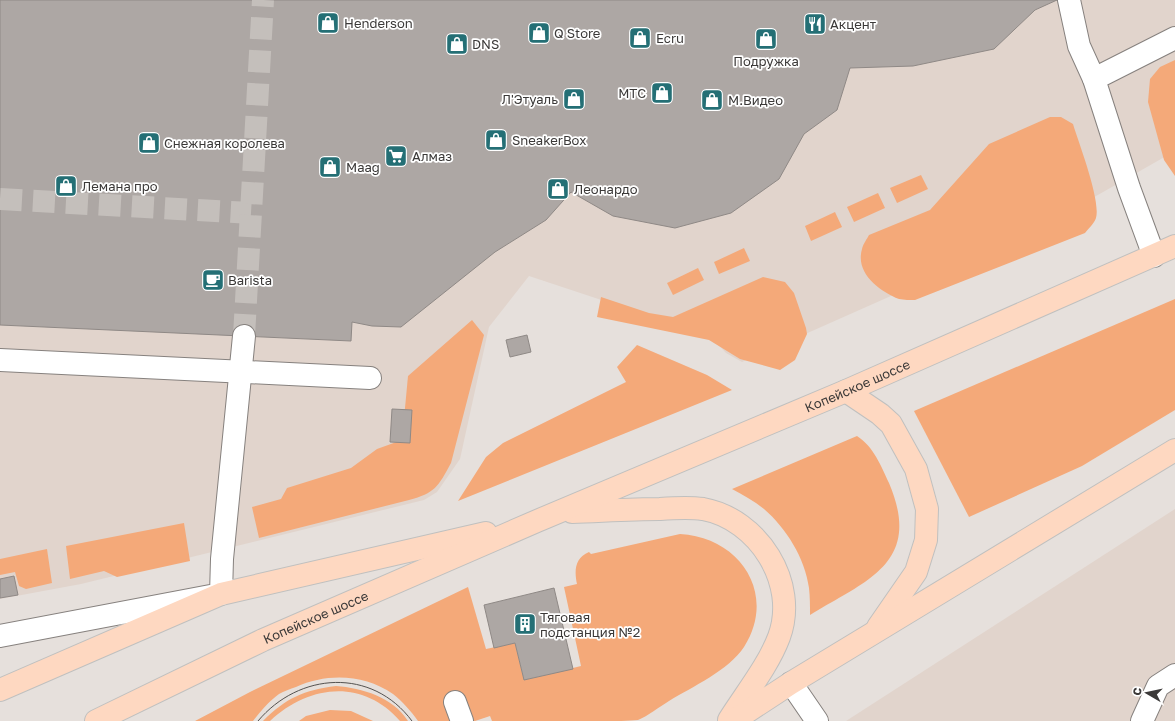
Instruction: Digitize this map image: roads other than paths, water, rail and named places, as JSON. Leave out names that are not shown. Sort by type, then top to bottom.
[{"type":"main road","name":"Копейское шоссе","points":[[96,721],[263,640],[538,521],[846,391],[1175,246]]},
{"type":"main road","points":[[846,391],[880,414],[891,424],[916,469],[927,509],[926,540],[916,572],[874,633]]},
{"type":"main road","points":[[733,721],[791,683],[1175,450]]},
{"type":"main road","points":[[558,513],[691,508],[722,515],[740,525],[762,544],[769,554],[781,584],[783,618],[776,643],[728,721]]},
{"type":"main road","name":"Копейское шоссе","points":[[0,690],[221,594],[538,521]]},
{"type":"street","points":[[1069,0],[1078,46],[1094,79],[1129,188],[1154,256]]},
{"type":"street","points":[[1094,79],[1175,38]]},
{"type":"street","points":[[221,594],[222,558],[244,336]]},
{"type":"street","points":[[0,360],[370,378]]},
{"type":"street","name":"Копейское шоссе","points":[[0,636],[221,594]]},
{"type":"street","points":[[1142,721],[1158,686],[1175,675]]},
{"type":"street","points":[[791,683],[817,721]]},
{"type":"tunnel","points":[[244,336],[263,0]]},
{"type":"tunnel","points":[[0,199],[251,213]]},
{"type":"tram line","points":[[258,721],[275,705],[294,693],[314,685],[335,682],[357,684],[377,691],[396,703],[412,721]]},
{"type":"place","name":"Henderson","points":[[328,23]]},
{"type":"place","name":"Акцент","points":[[815,24]]},
{"type":"place","name":"Q Store","points":[[539,33]]},
{"type":"place","name":"Ecru","points":[[640,38]]},
{"type":"place","name":"Подружка","points":[[766,39]]},
{"type":"place","name":"DNS","points":[[457,44]]},
{"type":"place","name":"МТС","points":[[662,93]]},
{"type":"place","name":"Л'Этуаль","points":[[574,99]]},
{"type":"place","name":"М.Видео","points":[[712,100]]},
{"type":"place","name":"SneakerBox","points":[[496,140]]},
{"type":"place","name":"Снежная королева","points":[[149,143]]},
{"type":"place","name":"Алмаз","points":[[396,156]]},
{"type":"place","name":"Maag","points":[[330,167]]},
{"type":"place","name":"Лемана про","points":[[66,186]]},
{"type":"place","name":"Леонардо","points":[[558,189]]},
{"type":"place","name":"Barista","points":[[213,280]]},
{"type":"place","name":"Тяговая подстанция №2","points":[[525,624]]}]
